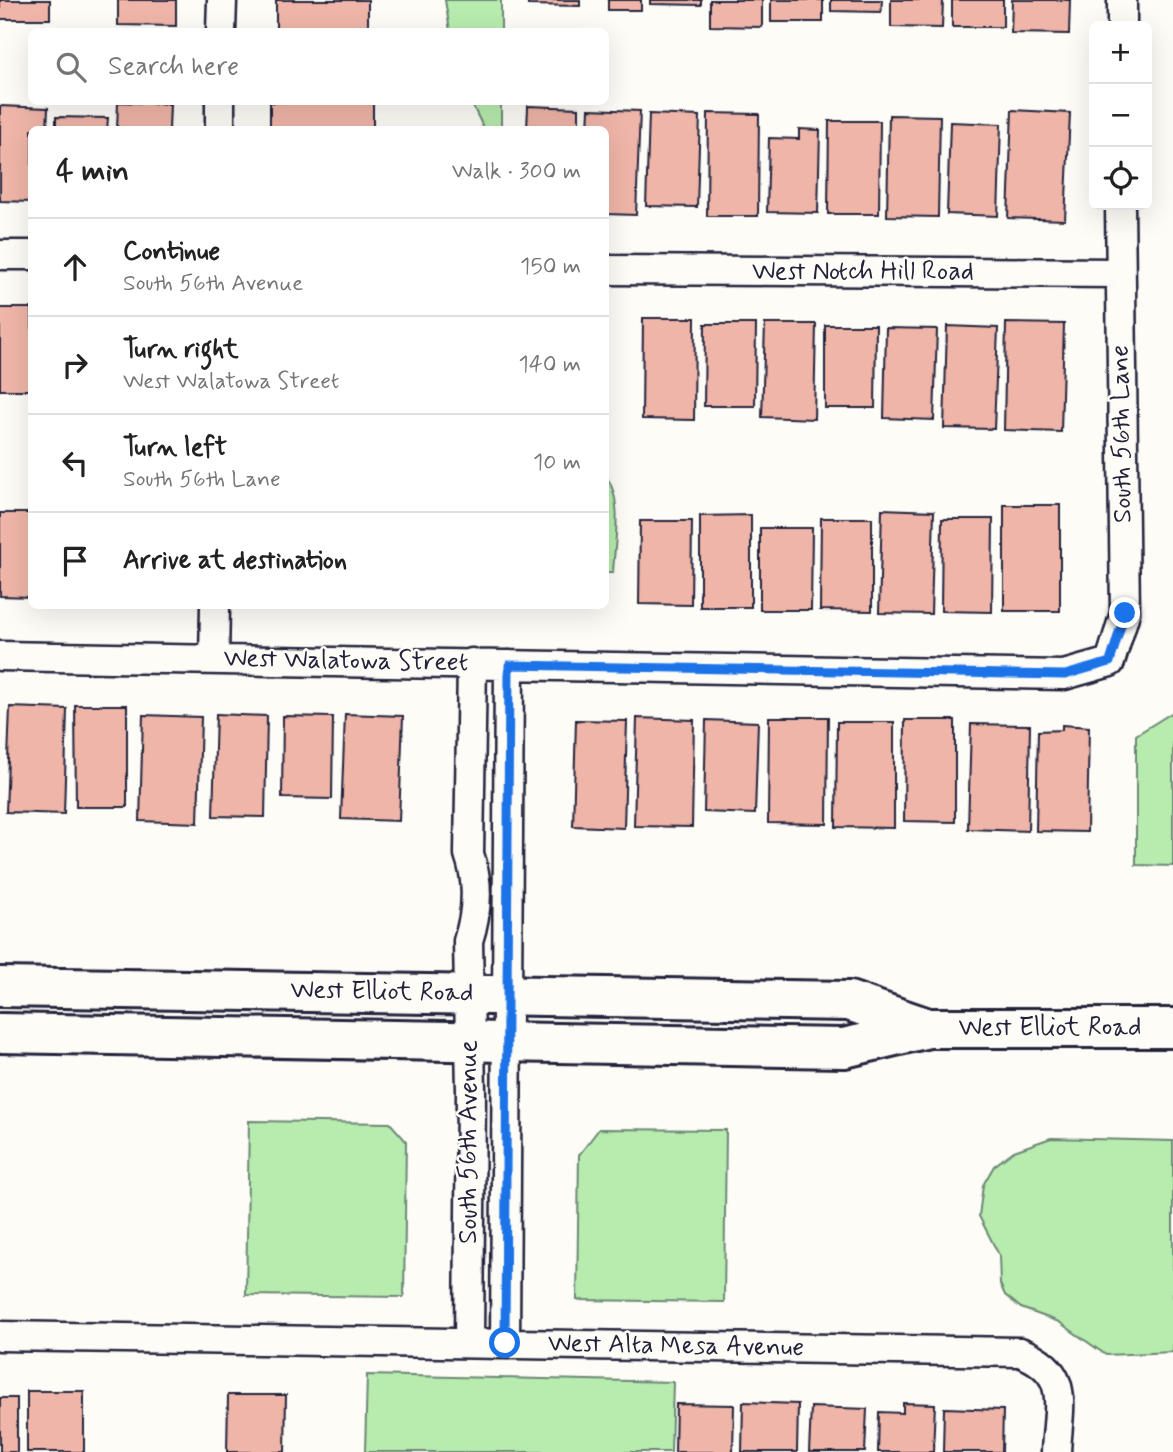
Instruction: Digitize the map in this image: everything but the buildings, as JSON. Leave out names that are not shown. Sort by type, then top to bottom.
[{"type":"main road","name":"West Elliot Road","points":[[0,987],[849,1001],[928,1028]]},
{"type":"main road","name":"West Elliot Road","points":[[0,1032],[844,1048],[928,1028],[1173,1028]]},
{"type":"street","points":[[221,28],[222,0]]},
{"type":"street","points":[[1122,0],[1122,21]]},
{"type":"street","points":[[220,105],[220,126]]},
{"type":"street","name":"South 56th Lane","points":[[1110,662],[1125,613],[1120,210]]},
{"type":"street","points":[[0,255],[28,256]]},
{"type":"street","name":"West Notch Hill Road","points":[[609,270],[1120,273]]},
{"type":"street","points":[[214,659],[215,609]]},
{"type":"street","name":"West Walatowa Street","points":[[0,656],[1065,675],[1110,662]]},
{"type":"street","name":"South 56th Avenue","points":[[468,1343],[468,941],[458,918],[458,872],[469,854],[472,663]]},
{"type":"street","name":"South 56th Avenue","points":[[505,1343],[509,665]]},
{"type":"street","points":[[469,854],[507,855]]},
{"type":"street","name":"West Alta Mesa Avenue","points":[[0,1336],[1020,1352],[1037,1359],[1052,1370],[1058,1390],[1056,1452]]},
{"type":"green space","points":[[445,0],[501,0],[501,28],[450,28]]},
{"type":"green space","points":[[472,105],[501,105],[501,126],[483,126]]},
{"type":"green space","points":[[609,481],[616,510],[613,573],[609,573]]},
{"type":"green space","points":[[1173,712],[1173,866],[1136,865],[1136,735]]},
{"type":"green space","points":[[249,1121],[390,1123],[406,1141],[404,1297],[246,1295]]},
{"type":"green space","points":[[599,1129],[726,1130],[724,1302],[577,1300],[579,1155]]},
{"type":"green space","points":[[1051,1138],[1173,1141],[1173,1352],[1106,1355],[1059,1322],[1021,1308],[1005,1295],[1000,1284],[999,1255],[979,1216],[983,1185],[994,1166],[1014,1151]]},
{"type":"green space","points":[[367,1375],[673,1382],[671,1452],[365,1452]]},
{"type":"route","points":[[505,1343],[509,665],[1065,675],[1110,662],[1125,613]]}]
